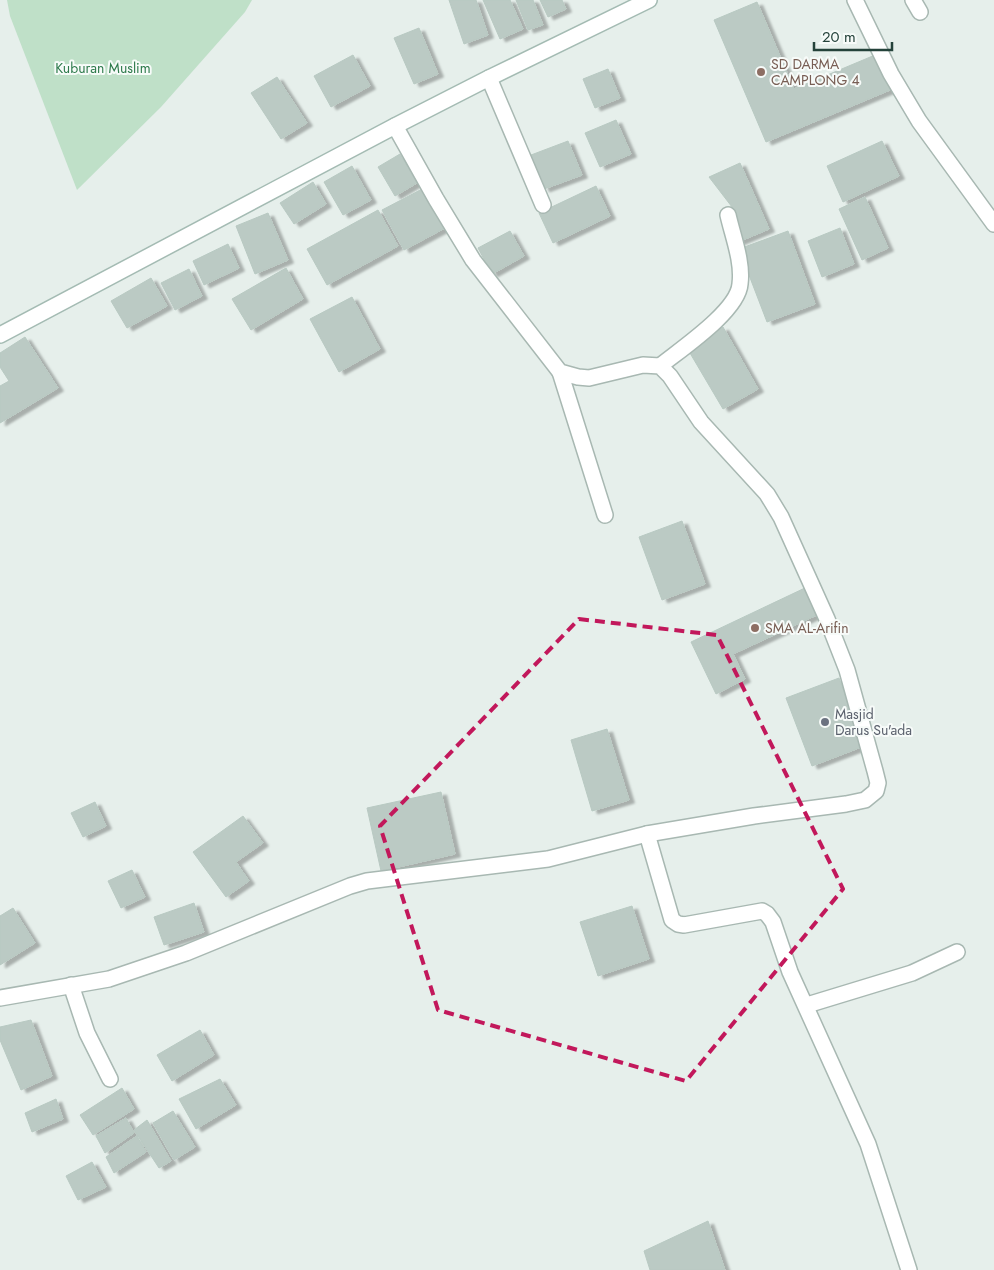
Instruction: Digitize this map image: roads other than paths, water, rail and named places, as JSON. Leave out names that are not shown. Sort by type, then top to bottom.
[{"type":"street","points":[[0,335],[395,126],[649,0]]},
{"type":"street","points":[[855,0],[891,74],[919,121],[994,224]]},
{"type":"street","points":[[489,78],[543,205]]},
{"type":"street","points":[[395,126],[436,200],[473,260],[560,372],[605,515]]},
{"type":"street","points":[[660,366],[712,324],[732,304],[740,286],[741,272],[728,215]]},
{"type":"street","points":[[0,998],[109,979],[186,953],[350,886],[368,881],[548,859],[647,834],[754,816],[856,802],[865,800],[876,792],[878,782],[847,670],[781,517],[767,494],[701,422],[670,376],[660,366],[643,365],[589,378],[560,372]]},
{"type":"street","points":[[647,834],[672,920],[684,925],[762,911],[773,922],[790,972],[807,1005],[868,1144],[909,1270]]},
{"type":"street","points":[[807,1005],[912,973],[958,952]]},
{"type":"street","points":[[71,985],[87,1033],[110,1079]]},
{"type":"place","name":"SD DARMA CAMPLONG 4","points":[[761,72]]},
{"type":"place","name":"SMA AL-Arifin","points":[[755,628]]},
{"type":"place","name":"Masjid Darus Su'ada","points":[[825,722]]},
{"type":"park label","name":"Kuburan Muslim","points":[[103,68]]}]
